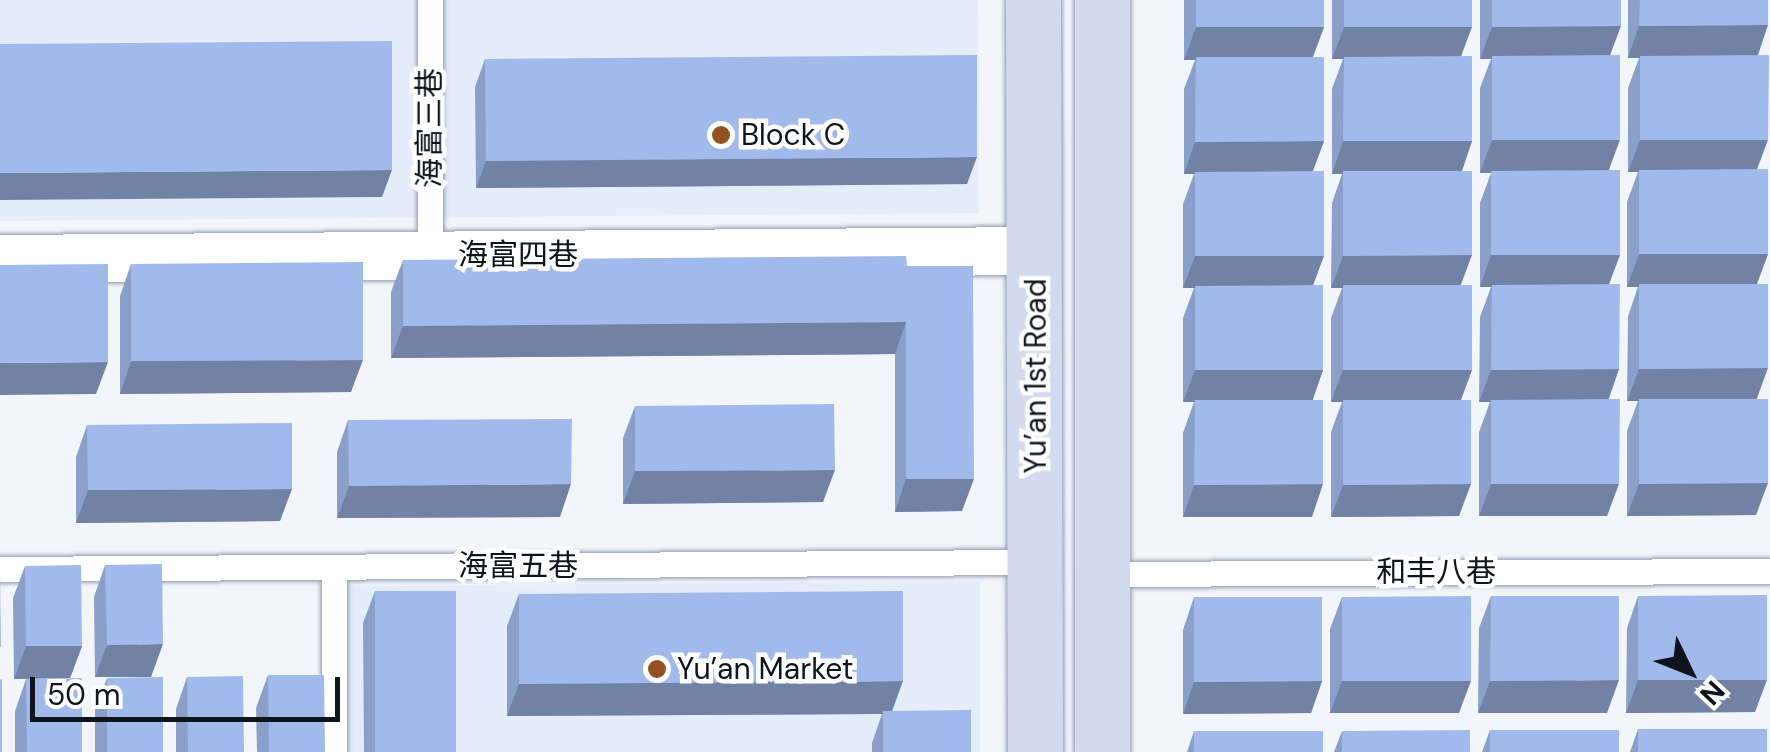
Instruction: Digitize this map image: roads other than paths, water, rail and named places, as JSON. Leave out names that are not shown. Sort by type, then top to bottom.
[{"type":"main road","name":"Yu’an 1st Road","points":[[1033,0],[1035,752]]},
{"type":"main road","points":[[1102,0],[1102,752]]},
{"type":"street","name":"海富四巷","points":[[0,259],[1036,251]]},
{"type":"lane","name":"海富三巷","points":[[430,0],[430,255]]},
{"type":"lane","name":"海富五巷","points":[[0,570],[1035,562]]},
{"type":"lane","points":[[334,567],[334,752]]},
{"type":"lane","name":"和丰八巷","points":[[1102,574],[1770,571]]},
{"type":"place","name":"Block C","points":[[721,135]]},
{"type":"place","name":"Yu’an Market","points":[[657,669]]}]
